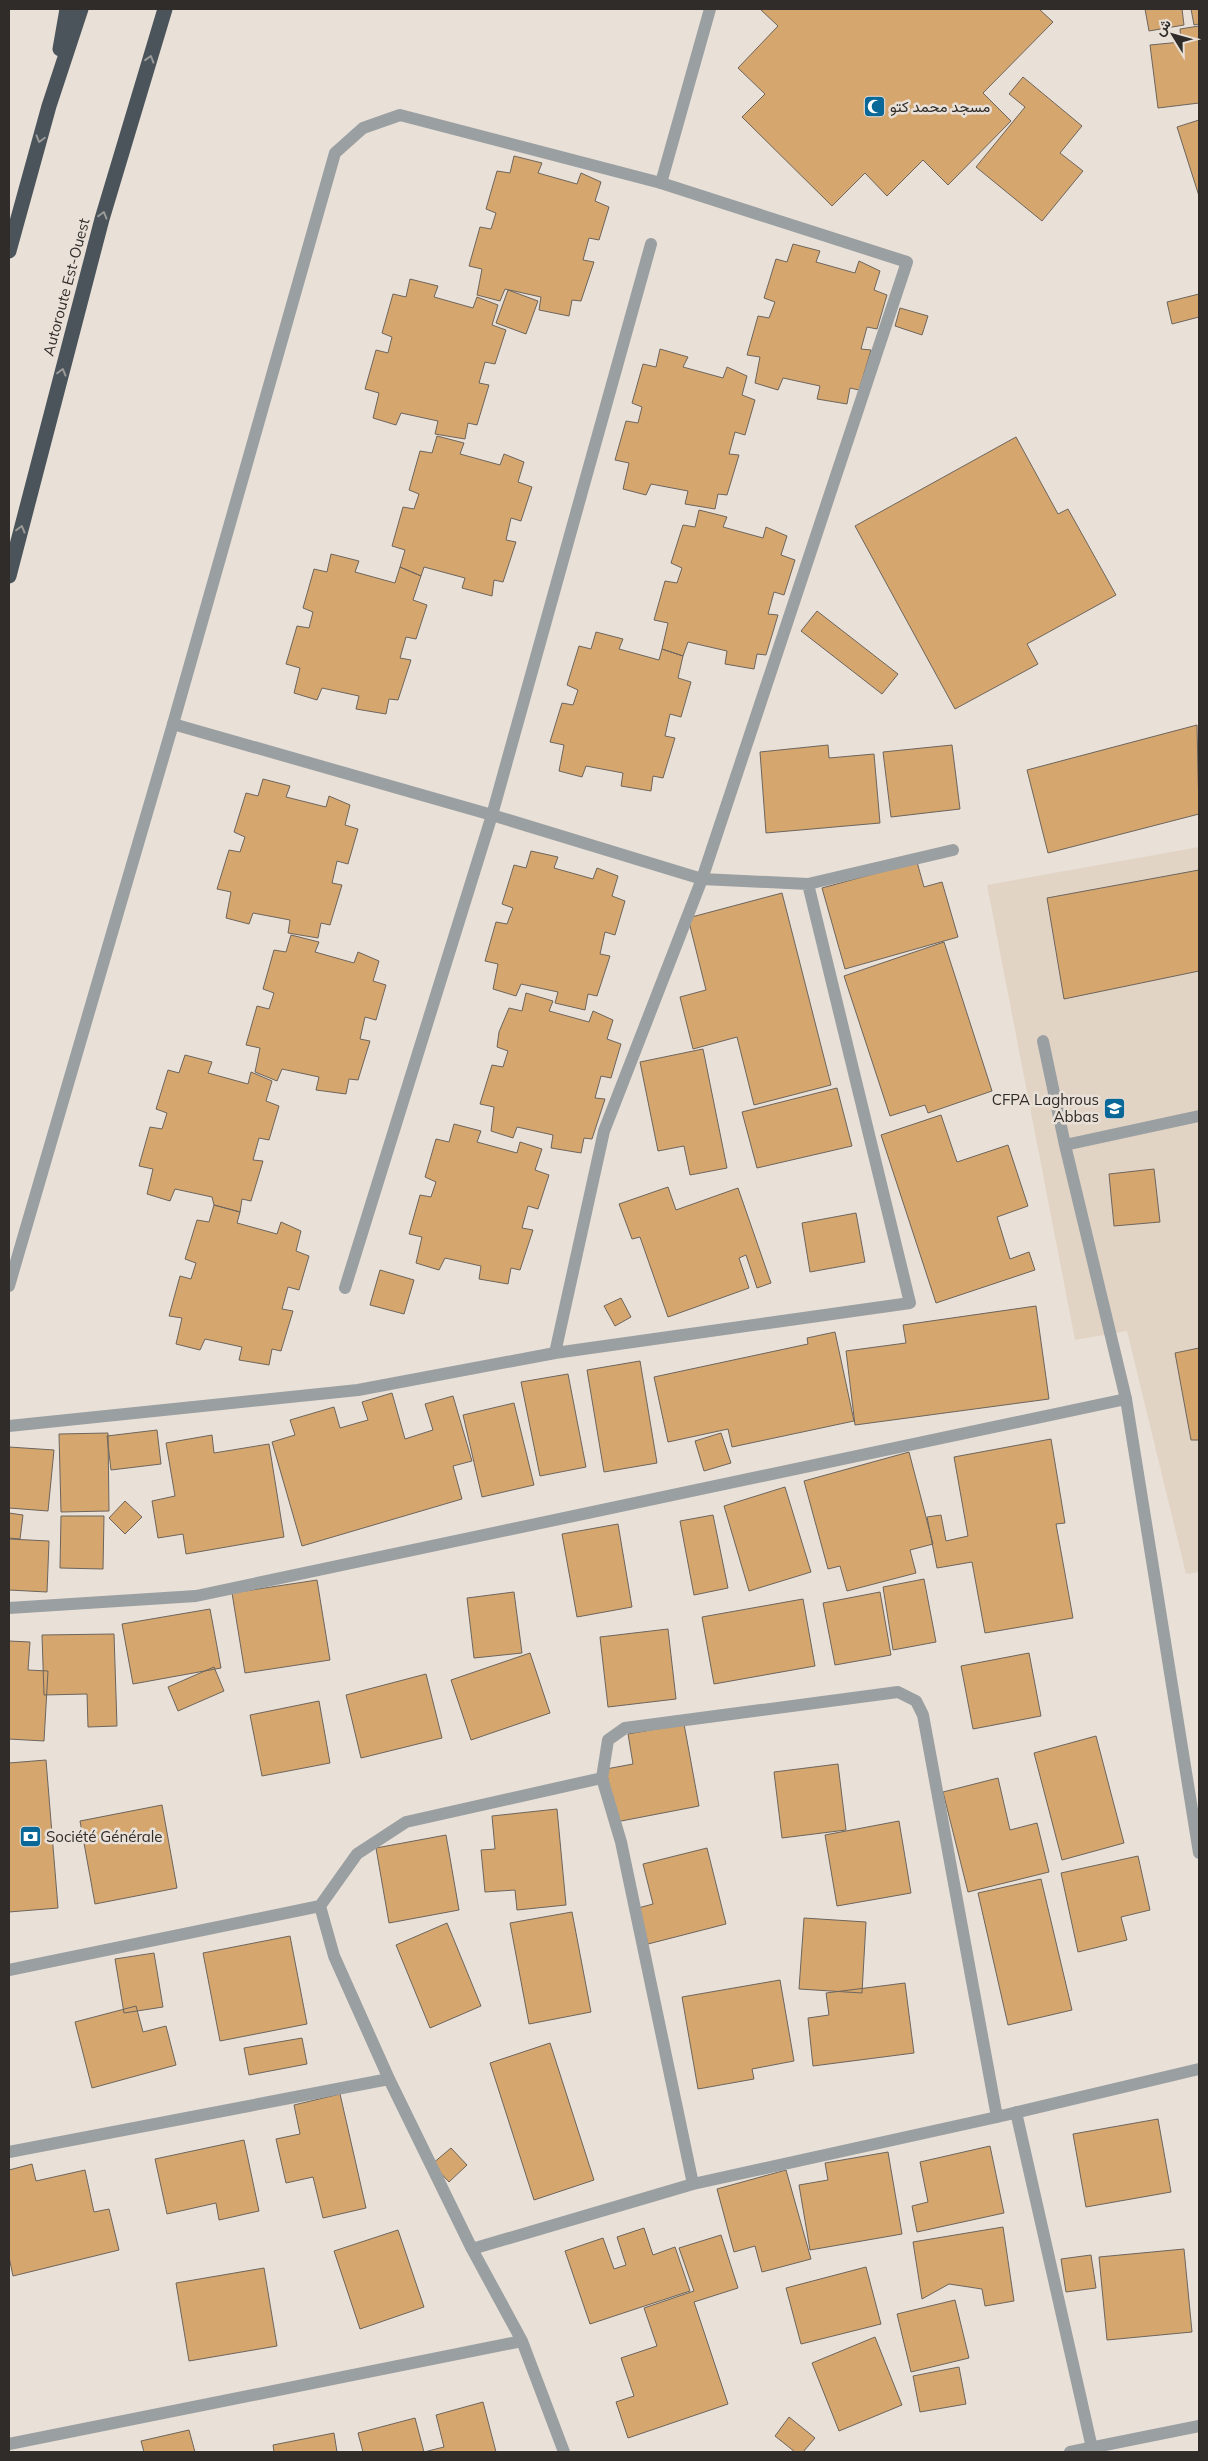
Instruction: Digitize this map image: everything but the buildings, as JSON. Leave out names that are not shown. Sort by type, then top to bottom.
[{"type":"highway","points":[[49,106],[67,9]]},
{"type":"highway","points":[[9,251],[49,106],[81,9]]},
{"type":"highway","name":"Autoroute Est-Ouest","points":[[9,576],[102,219],[165,9]]},
{"type":"street","points":[[661,183],[710,9]]},
{"type":"street","points":[[9,1286],[173,724],[336,153],[363,128],[400,115],[661,183],[907,262],[702,879],[604,1130],[555,1353]]},
{"type":"street","points":[[345,1288],[492,815],[650,244]]},
{"type":"street","points":[[173,724],[492,815],[702,879],[808,884],[952,850]]},
{"type":"street","points":[[9,1426],[358,1390],[555,1353],[910,1303],[808,884]]},
{"type":"street","points":[[1043,1041],[1065,1145],[1126,1398],[1199,1853]]},
{"type":"street","points":[[1065,1145],[1199,1116]]},
{"type":"street","points":[[9,1608],[196,1596],[1126,1398]]},
{"type":"street","points":[[693,2184],[621,1842],[602,1778],[608,1740],[625,1728],[898,1692],[916,1701],[923,1715],[997,2117]]},
{"type":"street","points":[[9,1970],[320,1906],[357,1854],[406,1822],[602,1778]]},
{"type":"street","points":[[320,1906],[334,1956],[389,2078],[472,2249],[522,2341],[564,2452]]},
{"type":"street","points":[[472,2249],[693,2184],[997,2117],[1199,2069]]},
{"type":"street","points":[[9,2152],[389,2078]]},
{"type":"street","points":[[1016,2112],[1092,2448]]},
{"type":"street","points":[[9,2444],[95,2429],[522,2341]]},
{"type":"street","points":[[1070,2452],[1199,2426]]},
{"type":"shaded area","name":"CFPA Laghrous Abbas","points":[[1199,847],[1199,1572],[1186,1574],[1127,1331],[1075,1340],[987,885]]},
{"type":"place","name":"مسجد محمد كتو","points":[[874,106]]},
{"type":"place","name":"CFPA Laghrous Abbas","points":[[1115,1108]]},
{"type":"place","name":"Société Générale","points":[[30,1836]]}]
